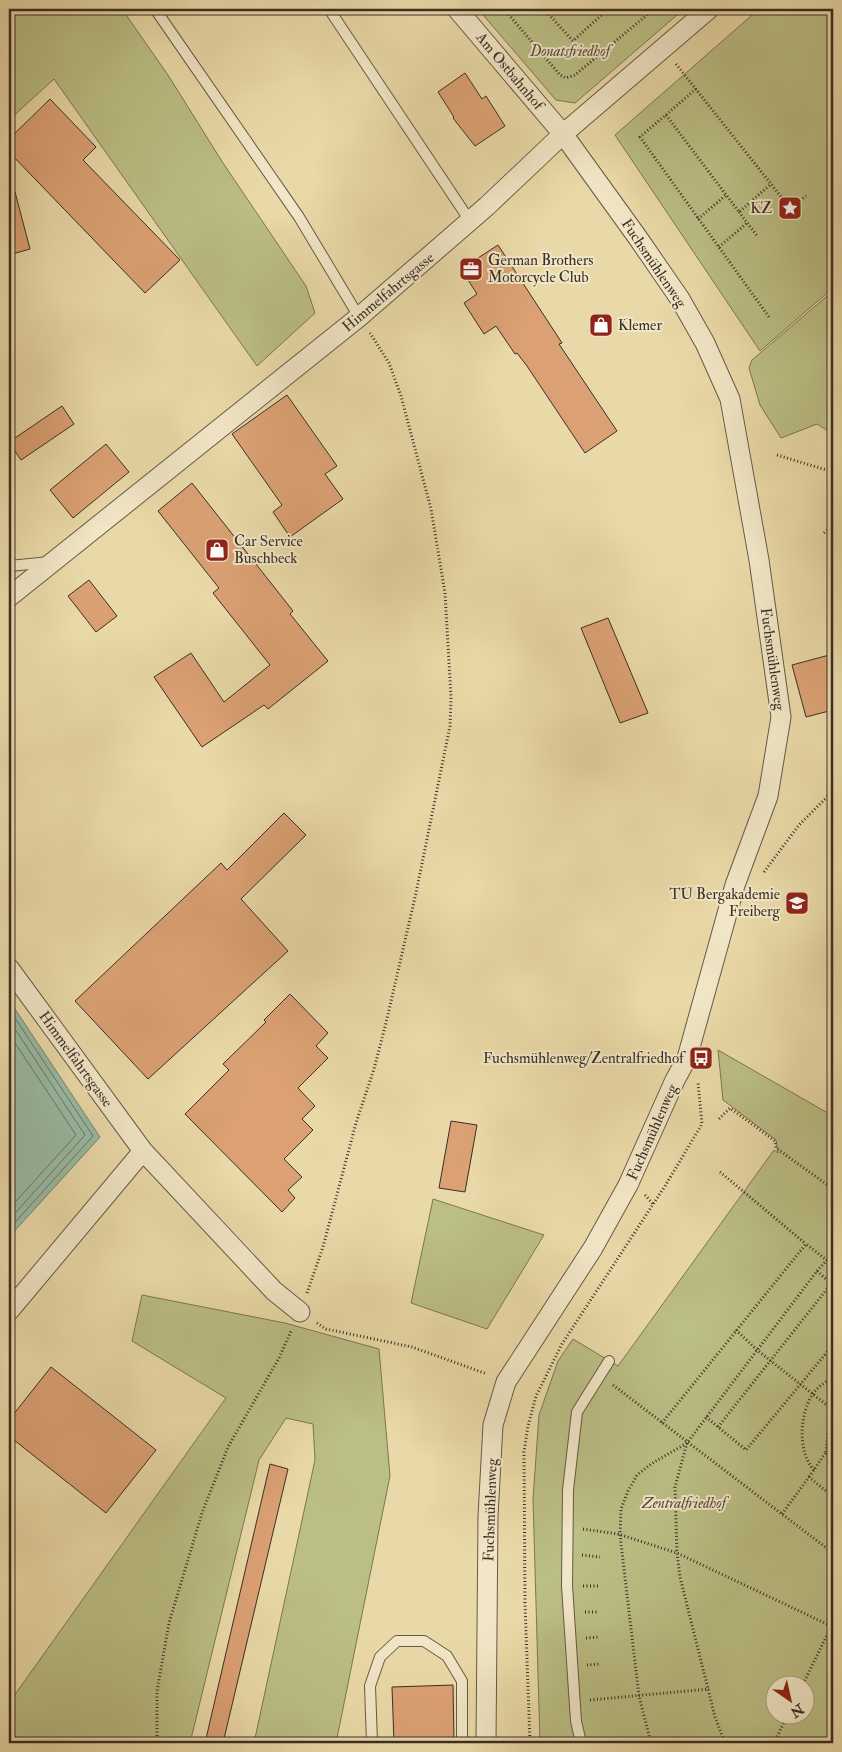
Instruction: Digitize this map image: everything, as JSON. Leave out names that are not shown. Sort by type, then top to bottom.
[{"type":"street","name":"Am Ostbahnhof","points":[[457,9],[563,134]]},
{"type":"street","name":"Himmelfahrtsgasse","points":[[9,598],[359,317],[470,220],[563,134],[709,9]]},
{"type":"street","name":"Fuchsmühlenweg","points":[[486,1743],[488,1516],[493,1425],[506,1382],[593,1248],[624,1193],[687,1058],[735,886],[768,796],[781,717],[759,560],[730,399],[705,343],[680,299],[563,134]]},
{"type":"street","name":"Himmelfahrtsgasse","points":[[9,968],[143,1151],[274,1292],[300,1312]]},
{"type":"street","points":[[9,1311],[143,1151]]},
{"type":"lane","points":[[154,9],[299,217],[359,317]]},
{"type":"lane","points":[[328,9],[470,220]]},
{"type":"lane","points":[[9,566],[55,562]]},
{"type":"lane","points":[[581,1743],[576,1721],[567,1576],[568,1490],[577,1412],[609,1361]]},
{"type":"lane","points":[[372,1743],[370,1686],[380,1657],[398,1641],[424,1641],[447,1656],[462,1680],[462,1743]]},
{"type":"path","points":[[504,9],[560,75],[566,78],[575,75],[654,9]]},
{"type":"path","points":[[544,9],[573,41],[608,9]]},
{"type":"path","points":[[662,49],[790,208],[806,196]]},
{"type":"path","points":[[696,89],[640,137],[769,318]]},
{"type":"path","points":[[666,115],[758,237]]},
{"type":"path","points":[[739,212],[771,184]]},
{"type":"path","points":[[698,219],[726,195]]},
{"type":"path","points":[[719,247],[747,223]]},
{"type":"path","points":[[157,1743],[157,1691],[169,1624],[202,1513],[228,1447],[279,1358],[300,1312],[323,1247],[356,1123],[374,1069],[386,1023],[419,883],[450,726],[451,697],[445,593],[431,509],[401,396],[389,363],[359,317]]},
{"type":"path","points":[[777,455],[833,472]]},
{"type":"path","points":[[824,533],[833,525]]},
{"type":"path","points":[[763,873],[799,824],[833,791]]},
{"type":"path","points":[[530,1743],[525,1603],[524,1462],[528,1426],[536,1396],[562,1344],[661,1192],[702,1124],[699,1095]]},
{"type":"path","points":[[719,1119],[730,1108],[774,1141],[776,1148],[833,1189]]},
{"type":"path","points":[[720,1172],[833,1265]]},
{"type":"path","points":[[662,1423],[806,1244]]},
{"type":"path","points":[[725,1743],[715,1717],[680,1578],[677,1554],[676,1487],[687,1443],[827,1260]]},
{"type":"path","points":[[718,1427],[832,1284],[817,1271]]},
{"type":"path","points":[[736,1330],[757,1350],[833,1410]]},
{"type":"path","points":[[341,1332],[412,1346],[506,1382]]},
{"type":"path","points":[[706,1417],[746,1450],[833,1345]]},
{"type":"path","points":[[600,1375],[833,1553]]},
{"type":"path","points":[[814,1470],[804,1453],[803,1424],[806,1409],[813,1394],[833,1377]]},
{"type":"path","points":[[782,1514],[826,1452],[828,1433],[833,1416]]},
{"type":"path","points":[[651,1743],[639,1696],[620,1535],[621,1509],[637,1475],[650,1464],[687,1443]]},
{"type":"path","points":[[826,1452],[833,1457]]},
{"type":"path","points":[[809,1477],[833,1496]]},
{"type":"path","points":[[568,1526],[620,1535],[677,1554],[832,1624],[808,1674]]},
{"type":"path","points":[[575,1701],[709,1689]]},
{"type":"path","points":[[774,1743],[783,1724]]},
{"type":"green space","points":[[9,9],[122,9],[168,75],[223,163],[306,286],[315,313],[257,366],[54,79],[9,120]]},
{"type":"green space","name":"Donatsfriedhof","points":[[478,9],[684,9],[575,103],[556,100]]},
{"type":"green space","points":[[759,9],[833,9],[833,288],[760,351],[615,135]]},
{"type":"green space","points":[[833,291],[833,434],[817,424],[781,438],[760,405],[749,368],[752,360]]},
{"type":"green space","name":"Zentralfriedhof","points":[[718,1050],[833,1116],[833,1743],[540,1743],[533,1499],[539,1415],[558,1361],[573,1339],[618,1366],[774,1150],[778,1153],[776,1140],[723,1100]]},
{"type":"green space","points":[[433,1199],[544,1235],[487,1329],[411,1303]]},
{"type":"green space","points":[[142,1295],[285,1323],[379,1349],[390,1476],[336,1743],[254,1743],[315,1460],[313,1424],[286,1418],[259,1460],[190,1743],[9,1743],[9,1703],[226,1398],[132,1341]]},
{"type":"water","points":[[9,1000],[100,1137],[9,1237]]},
{"type":"building","points":[[465,73],[482,99],[486,96],[505,126],[475,146],[453,118],[438,92]]},
{"type":"building","points":[[50,99],[96,147],[83,160],[180,260],[145,293],[9,152],[9,139]]},
{"type":"building","points":[[9,192],[15,192],[30,249],[9,255]]},
{"type":"building","points":[[498,245],[562,343],[559,344],[617,431],[585,453],[527,366],[517,353],[515,354],[496,326],[484,334],[464,303],[477,294],[461,269]]},
{"type":"building","points":[[287,395],[337,466],[325,474],[343,499],[290,537],[273,512],[282,505],[232,434]]},
{"type":"building","points":[[62,406],[74,424],[21,460],[9,442]]},
{"type":"building","points":[[106,444],[129,472],[73,518],[50,490]]},
{"type":"building","points":[[192,483],[293,611],[290,614],[328,661],[268,709],[264,705],[202,747],[154,677],[191,653],[224,702],[270,665],[213,593],[219,588],[158,511]]},
{"type":"building","points":[[89,580],[117,616],[96,632],[68,596]]},
{"type":"building","points":[[608,618],[648,713],[620,723],[581,628]]},
{"type":"building","points":[[833,654],[833,710],[806,717],[792,665]]},
{"type":"building","points":[[284,813],[306,835],[241,899],[288,951],[148,1079],[75,1001],[221,863],[227,870]]},
{"type":"building","points":[[290,994],[328,1033],[316,1046],[328,1058],[298,1088],[315,1106],[302,1119],[313,1130],[284,1159],[302,1177],[288,1190],[295,1198],[282,1212],[185,1114],[229,1070],[223,1064],[266,1022],[264,1020]]},
{"type":"building","points":[[451,1121],[477,1125],[465,1192],[439,1188]]},
{"type":"building","points":[[51,1367],[156,1450],[106,1513],[9,1436],[9,1420]]},
{"type":"building","points":[[270,1464],[288,1469],[223,1743],[205,1743]]},
{"type":"building","points":[[453,1685],[454,1743],[394,1743],[392,1687]]},
{"type":"place","name":"KZ","points":[[790,208]]},
{"type":"place","name":"German Brothers Motorcycle Club","points":[[471,269]]},
{"type":"place","name":"Klemer","points":[[601,325]]},
{"type":"place","name":"Car Service Buschbeck","points":[[217,550]]},
{"type":"place","name":"TU Bergakademie Freiberg","points":[[797,903]]},
{"type":"place","name":"Fuchsmühlenweg/Zentralfriedhof","points":[[701,1058]]}]
